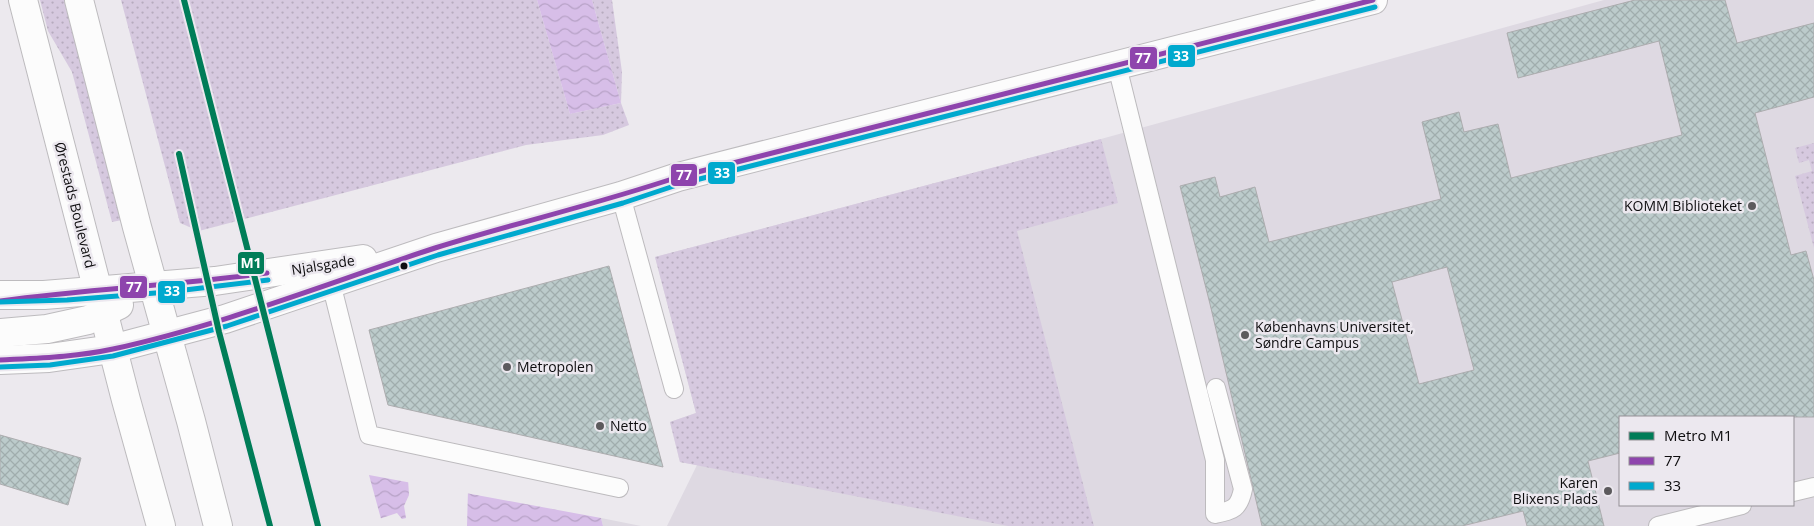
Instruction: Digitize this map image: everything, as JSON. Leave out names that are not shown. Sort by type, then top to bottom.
[{"type":"street","name":"Ørestads Boulevard","points":[[23,0],[112,349],[161,526]]},
{"type":"street","points":[[80,0],[146,259],[145,286],[167,333],[218,526]]},
{"type":"street","name":"Njalsgade","points":[[0,360],[49,358],[112,349],[225,319],[436,248],[621,196],[678,177],[1373,0]]},
{"type":"street","name":"Njalsgade","points":[[0,295],[44,295],[100,302],[145,286],[215,281],[436,248]]},
{"type":"street","points":[[0,301],[44,295]]},
{"type":"street","points":[[0,333],[47,329],[88,320],[100,302]]},
{"type":"lane","points":[[1117,66],[1215,460],[1215,514],[1234,508],[1241,501],[1243,489],[1216,388]]},
{"type":"lane","points":[[621,196],[674,389]]},
{"type":"lane","points":[[331,283],[369,435],[619,488]]},
{"type":"lane","points":[[1794,492],[1814,486]]},
{"type":"lane","points":[[1658,526],[1738,506]]},
{"type":"shaded area","points":[[40,0],[64,0],[122,220],[112,222],[72,72],[48,31]]},
{"type":"shaded area","points":[[121,0],[537,0],[570,114],[621,103],[629,125],[603,135],[526,145],[199,231],[180,223]]},
{"type":"shaded area","points":[[592,0],[612,0],[622,72],[621,103]]},
{"type":"shaded area","name":"Københavns Universitet, Søndre Campus","points":[[1604,0],[1814,0],[1814,526],[667,526],[697,465],[680,462],[670,422],[696,413],[655,257],[1101,139]]},
{"type":"shaded area","points":[[1101,139],[1118,203],[1017,231],[1094,526],[1008,526],[680,462],[670,422],[696,413],[655,257]]},
{"type":"shaded area","points":[[1814,143],[1814,248],[1795,176],[1812,171],[1809,160],[1799,163],[1795,148]]},
{"type":"shaded area","points":[[601,518],[641,526],[603,526]]},
{"type":"water","points":[[537,0],[592,0],[621,103],[570,114]]},
{"type":"water","points":[[369,475],[601,518],[603,526],[383,526]]},
{"type":"pier","points":[[408,479],[468,490],[467,526],[380,526],[379,519],[397,513],[402,519],[406,518],[404,506],[409,495]]},
{"type":"building","points":[[1635,0],[1725,0],[1737,43],[1814,23],[1814,97],[1755,113],[1791,255],[1806,251],[1814,280],[1814,417],[1619,416],[1619,453],[1588,461],[1604,526],[1527,526],[1523,511],[1462,526],[1262,526],[1180,186],[1215,177],[1220,197],[1255,187],[1269,242],[1441,199],[1422,122],[1459,112],[1464,132],[1498,124],[1511,178],[1682,135],[1659,41],[1518,78],[1507,33]],"holes":[[[1447,267],[1474,370],[1419,384],[1392,282]]]},
{"type":"building","name":"Metropolen","points":[[609,266],[663,467],[388,405],[369,330]]},
{"type":"building","points":[[0,435],[81,458],[68,505],[0,484]]},
{"type":"metro line","name":"M1","points":[[184,0],[318,526]]},
{"type":"metro line","name":"M1","points":[[179,154],[219,332],[270,526]]},
{"type":"transit line","name":"77","points":[[0,360],[85,354],[154,339],[235,316],[435,248],[678,177],[1373,0]]},
{"type":"transit line","name":"33","points":[[0,367],[50,365],[113,356],[227,326],[438,255],[623,203],[680,184],[1375,7]]},
{"type":"transit line","name":"77","points":[[0,301],[267,273]]},
{"type":"transit line","name":"33","points":[[0,302],[67,300],[168,292],[268,280]]},
{"type":"place","name":"KOMM Biblioteket","points":[[1752,206]]},
{"type":"place","name":"Københavns Universitet, Søndre Campus","points":[[1245,335]]},
{"type":"place","name":"Metropolen","points":[[507,367]]},
{"type":"place","name":"Netto","points":[[600,426]]},
{"type":"place","name":"Karen Blixens Plads","points":[[1608,491]]}]
